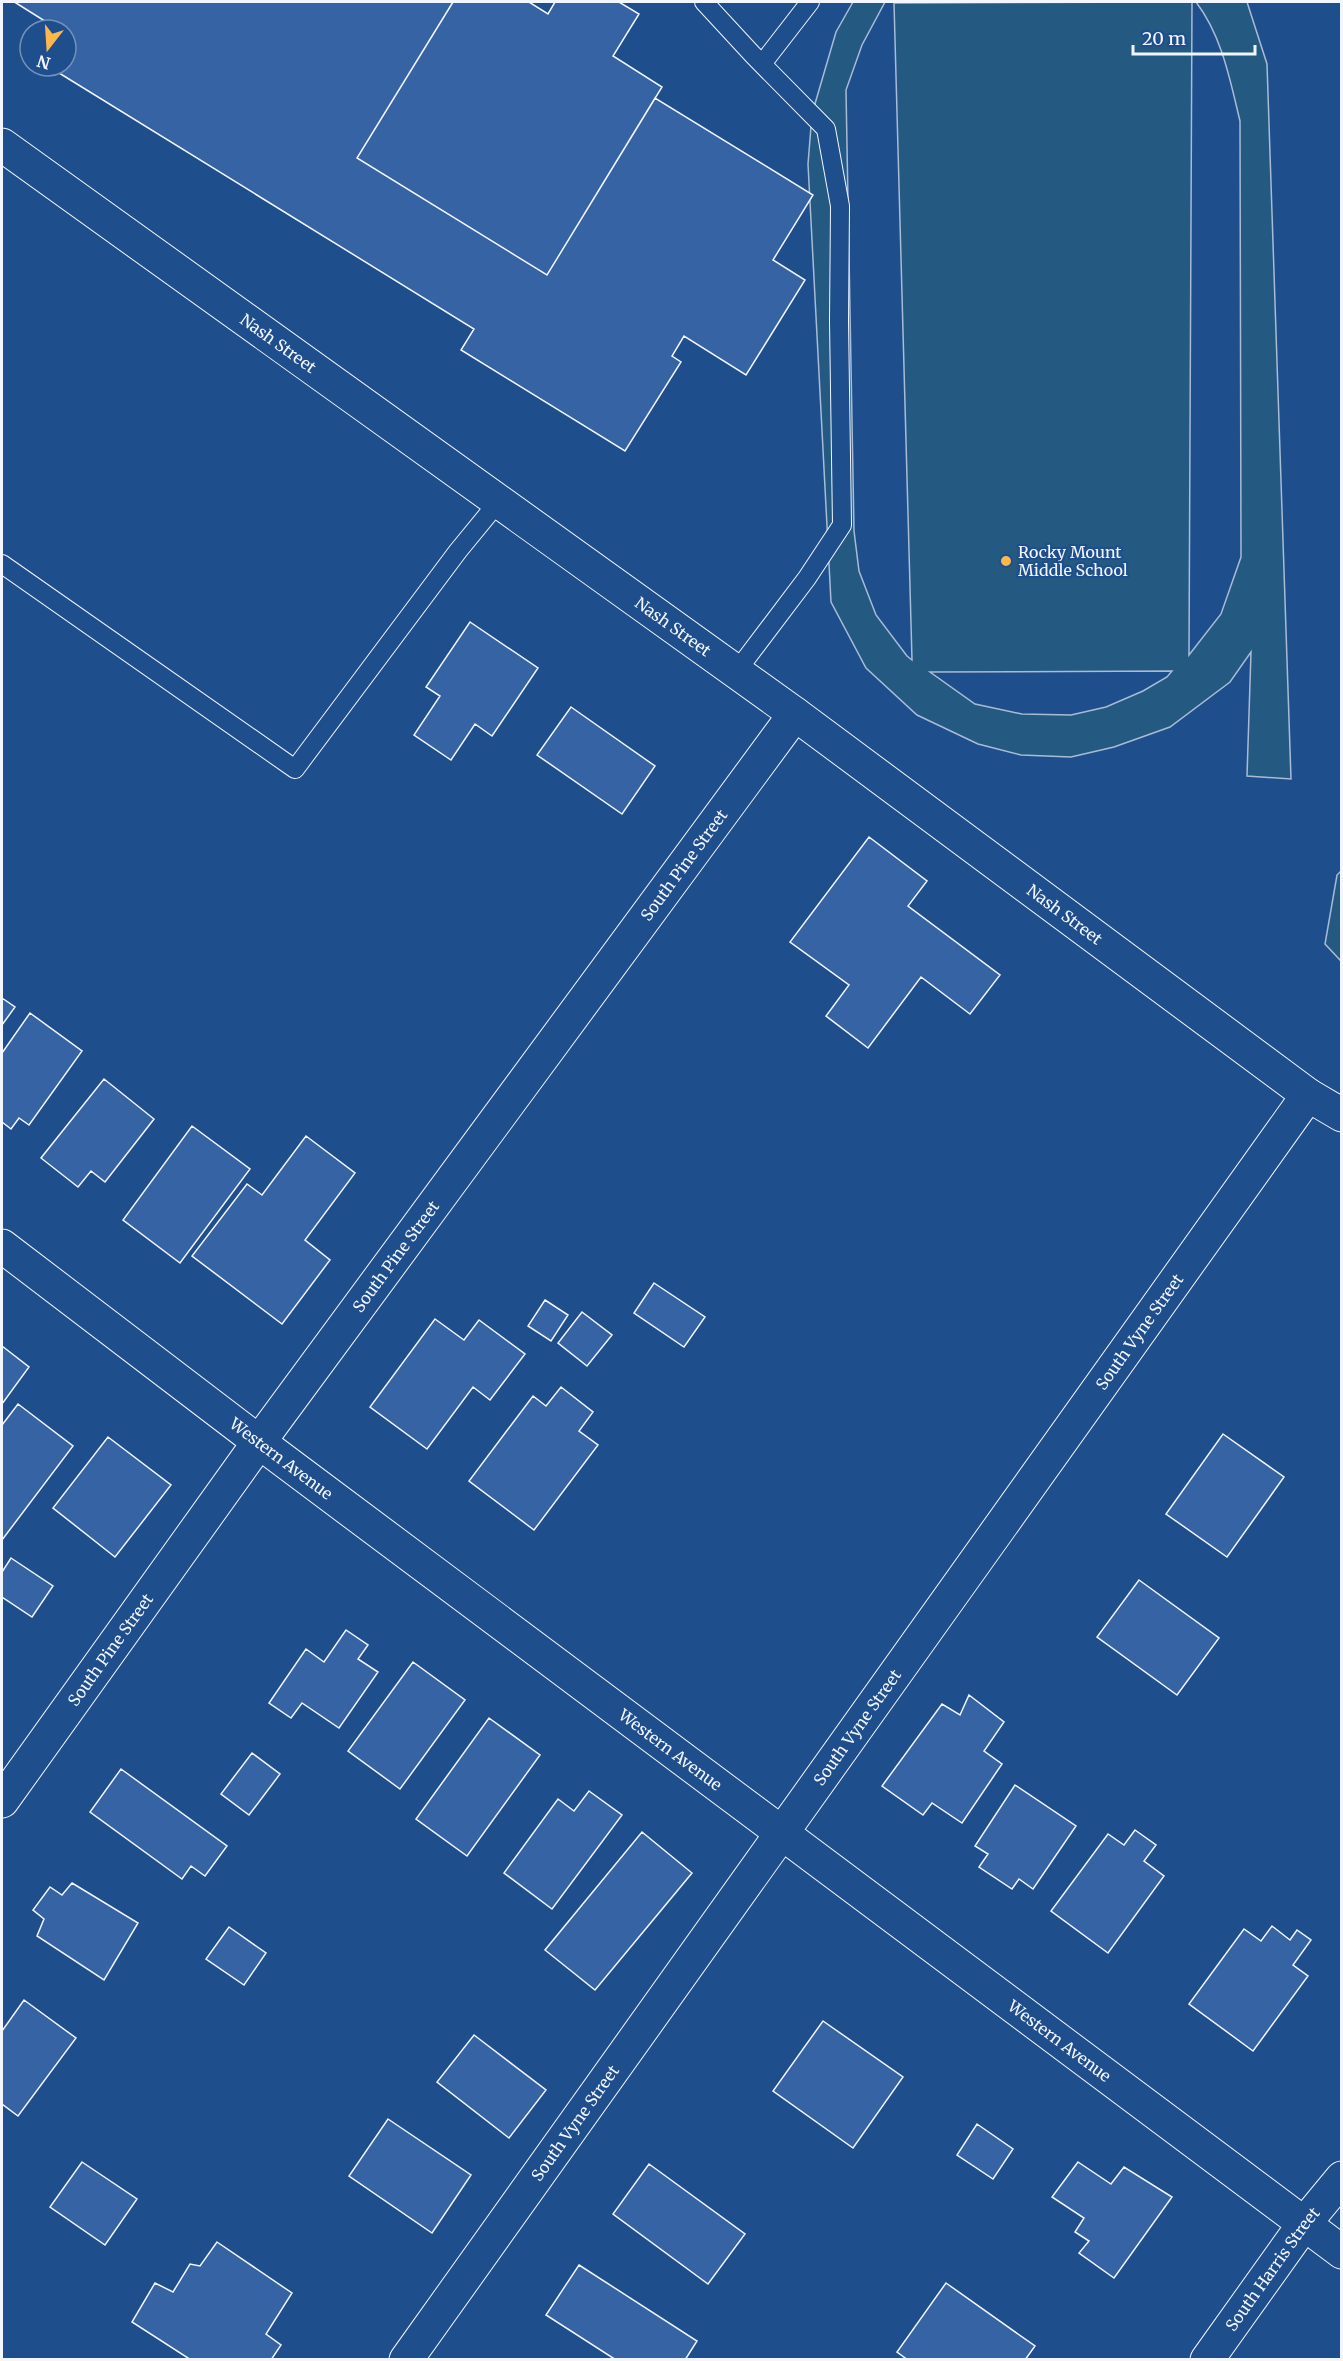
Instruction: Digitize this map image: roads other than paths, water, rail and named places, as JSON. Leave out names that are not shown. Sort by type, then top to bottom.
[{"type":"street","name":"Nash Street","points":[[3,148],[795,714],[1308,1095],[1341,1115]]},
{"type":"street","name":"South Pine Street","points":[[2,1801],[259,1442],[795,714]]},
{"type":"street","name":"South Vyne Street","points":[[406,2360],[1308,1095]]},
{"type":"street","name":"Western Avenue","points":[[2,1246],[259,1442],[1341,2252]]},
{"type":"street","name":"South Harris Street","points":[[1206,2360],[1304,2224],[1341,2178]]},
{"type":"lane","points":[[704,2],[826,129],[840,206],[842,525],[807,578],[736,672]]},
{"type":"lane","points":[[762,64],[810,2]]},
{"type":"lane","points":[[2,564],[295,769],[458,551],[499,501]]},
{"type":"place","name":"Rocky Mount Middle School","points":[[1006,561]]}]
